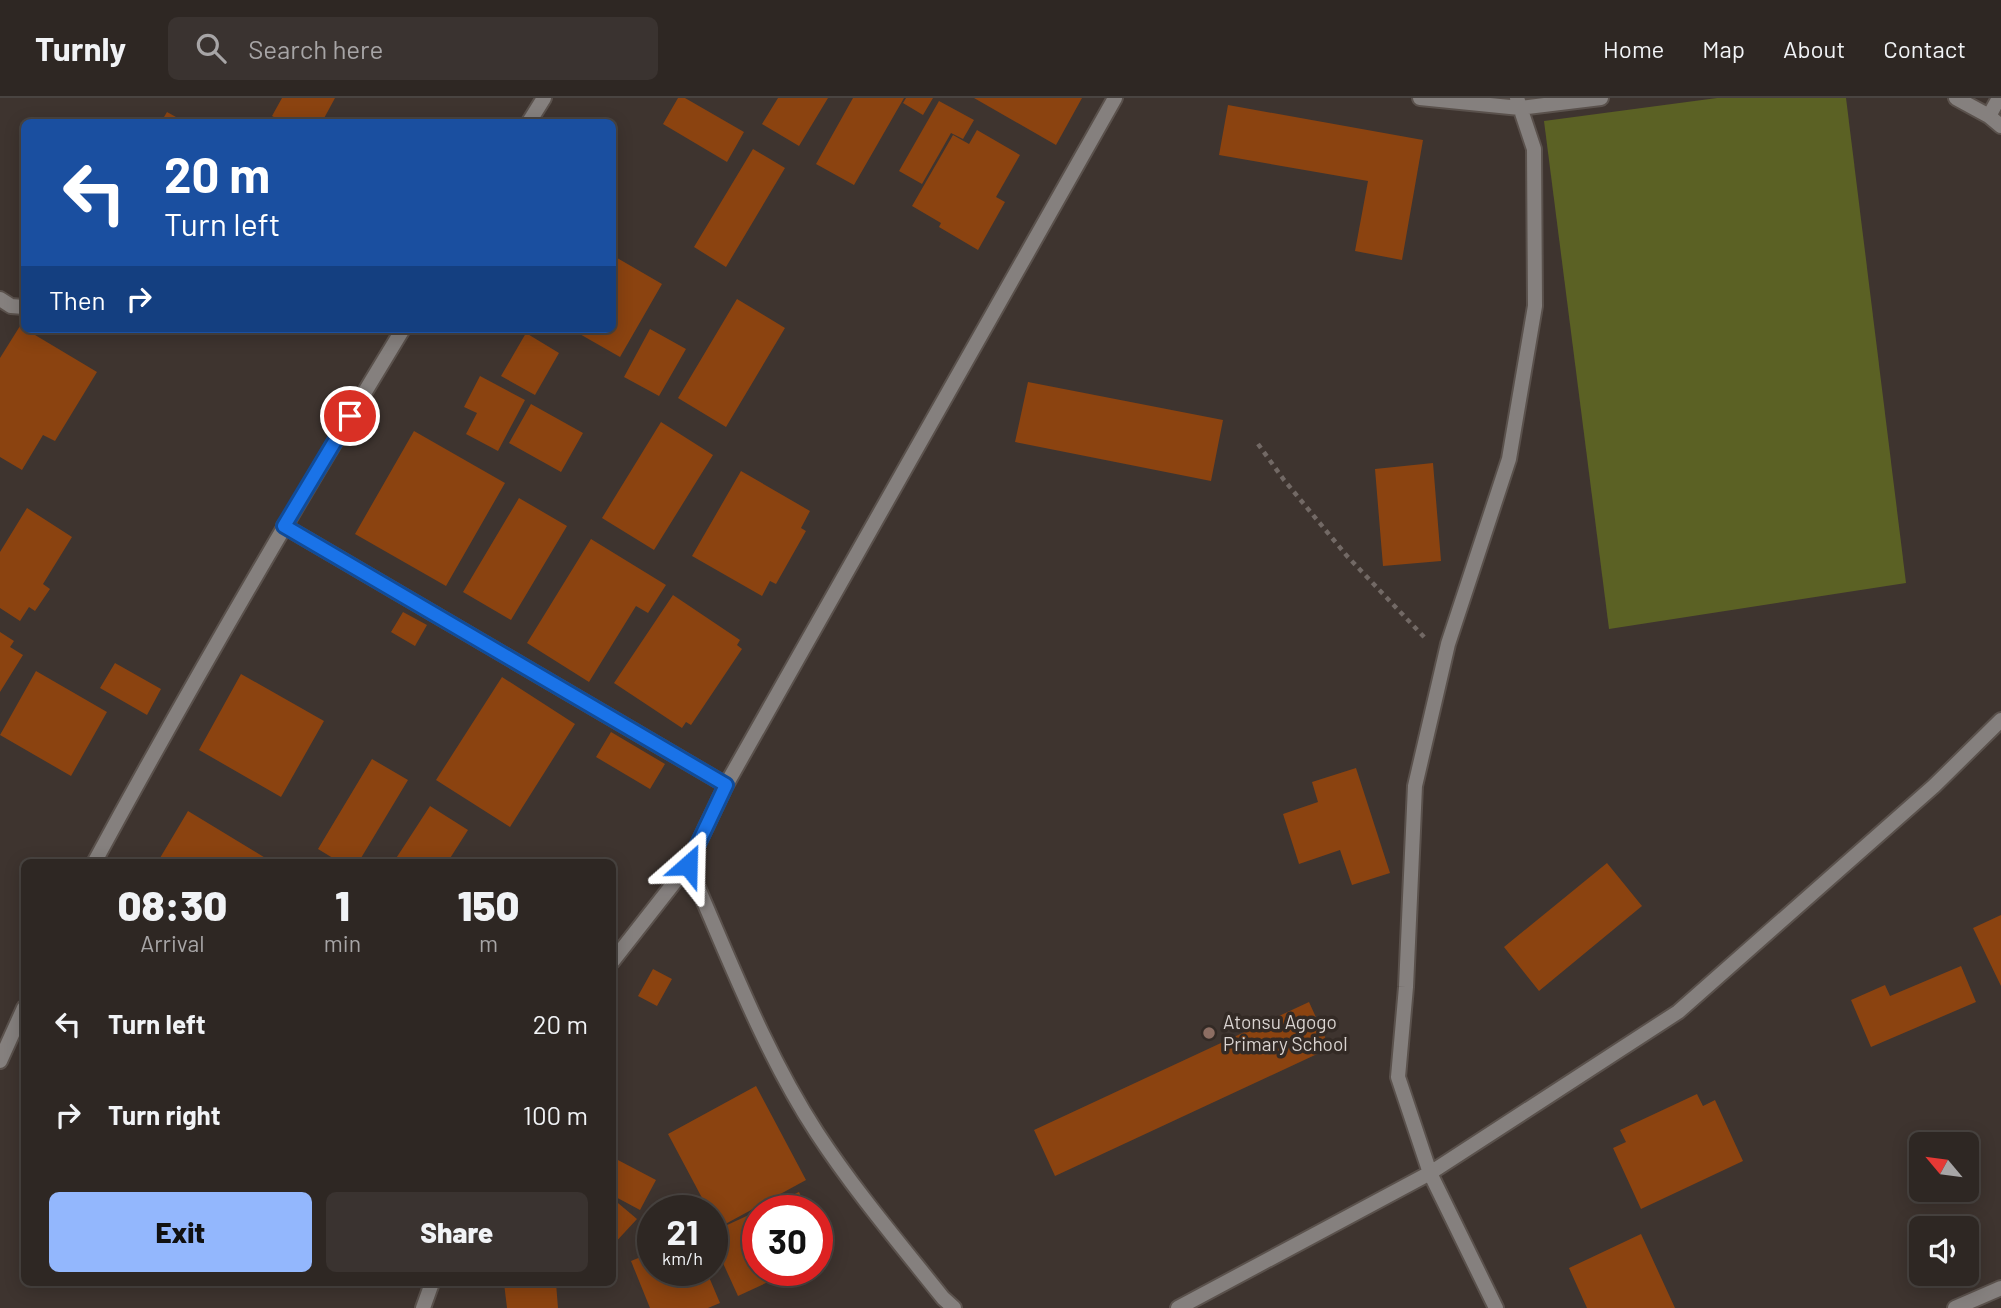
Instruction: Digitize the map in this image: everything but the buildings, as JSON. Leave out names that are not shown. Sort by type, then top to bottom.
[{"type":"street","points":[[531,119],[544,98]]},
{"type":"street","points":[[616,957],[688,865],[726,785],[1115,98]]},
{"type":"street","points":[[1420,98],[1519,103],[1601,98]]},
{"type":"street","points":[[1956,98],[1989,116],[2001,127]]},
{"type":"street","points":[[1989,116],[1999,98]]},
{"type":"street","points":[[1496,1308],[1430,1173],[1398,1077],[1406,987],[1415,786],[1444,660],[1508,458],[1535,306],[1534,149],[1519,103]]},
{"type":"street","points":[[0,299],[11,306],[21,307]]},
{"type":"street","points":[[96,859],[183,699],[401,333]]},
{"type":"street","points":[[284,526],[726,785]]},
{"type":"street","points":[[1178,1308],[1430,1173],[1678,1012],[1934,786],[2001,720]]},
{"type":"street","points":[[688,865],[766,1041],[816,1131],[858,1192],[954,1308]]},
{"type":"street","points":[[0,1061],[21,1015]]},
{"type":"street","points":[[423,1308],[431,1286]]},
{"type":"street","points":[[1955,1308],[2001,1288]]},
{"type":"path","points":[[1258,444],[1347,556],[1406,616],[1444,660]]},
{"type":"green space","points":[[1717,98],[1846,98],[1906,583],[1609,629],[1544,121]]},
{"type":"place","name":"Atonsu Agogo Primary School","points":[[1209,1033]]},
{"type":"route","points":[[350,416],[284,526],[726,785],[688,865]]}]
